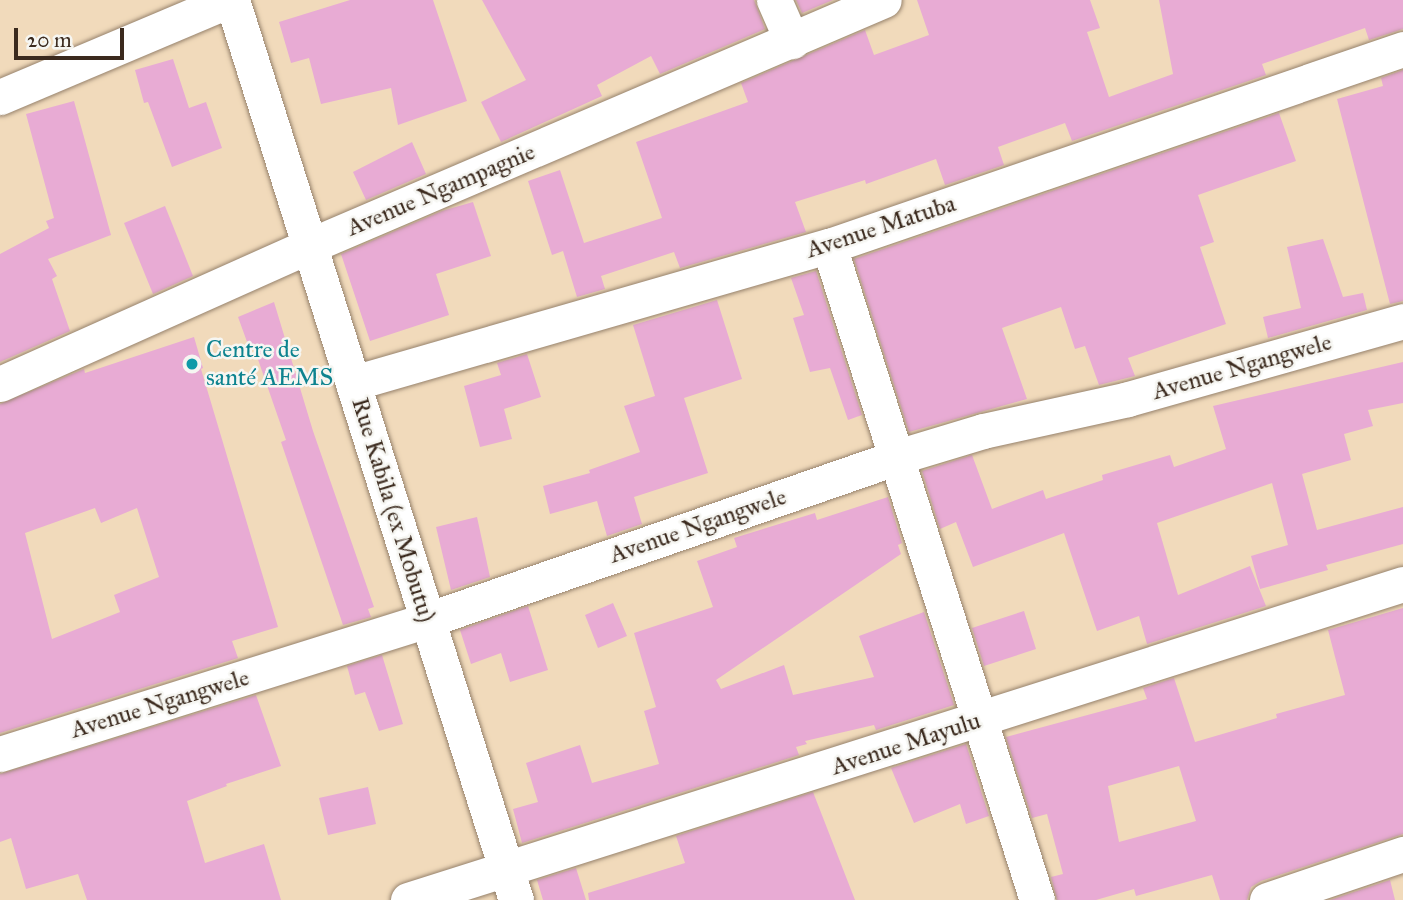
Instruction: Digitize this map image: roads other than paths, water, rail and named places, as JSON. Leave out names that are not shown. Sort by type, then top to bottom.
[{"type":"street","points":[[0,97],[231,0]]},
{"type":"street","name":"Rue Kabila (ex Mobutu)","points":[[231,0],[511,885]]},
{"type":"street","points":[[775,0],[792,41]]},
{"type":"street","name":"Avenue Ngampagnie","points":[[0,384],[309,246],[884,0]]},
{"type":"street","name":"Avenue Matuba","points":[[353,383],[829,246],[1403,49]]},
{"type":"street","points":[[829,246],[1037,900]]},
{"type":"street","name":"Avenue Ngangwele","points":[[0,754],[427,620],[897,457],[983,431],[1128,399],[1403,321]]},
{"type":"street","name":"Avenue Mayulu","points":[[408,900],[511,885],[980,721],[1403,584]]},
{"type":"street","points":[[1267,900],[1403,854]]},
{"type":"place","name":"Centre de santé AEMS","points":[[192,364]]}]
